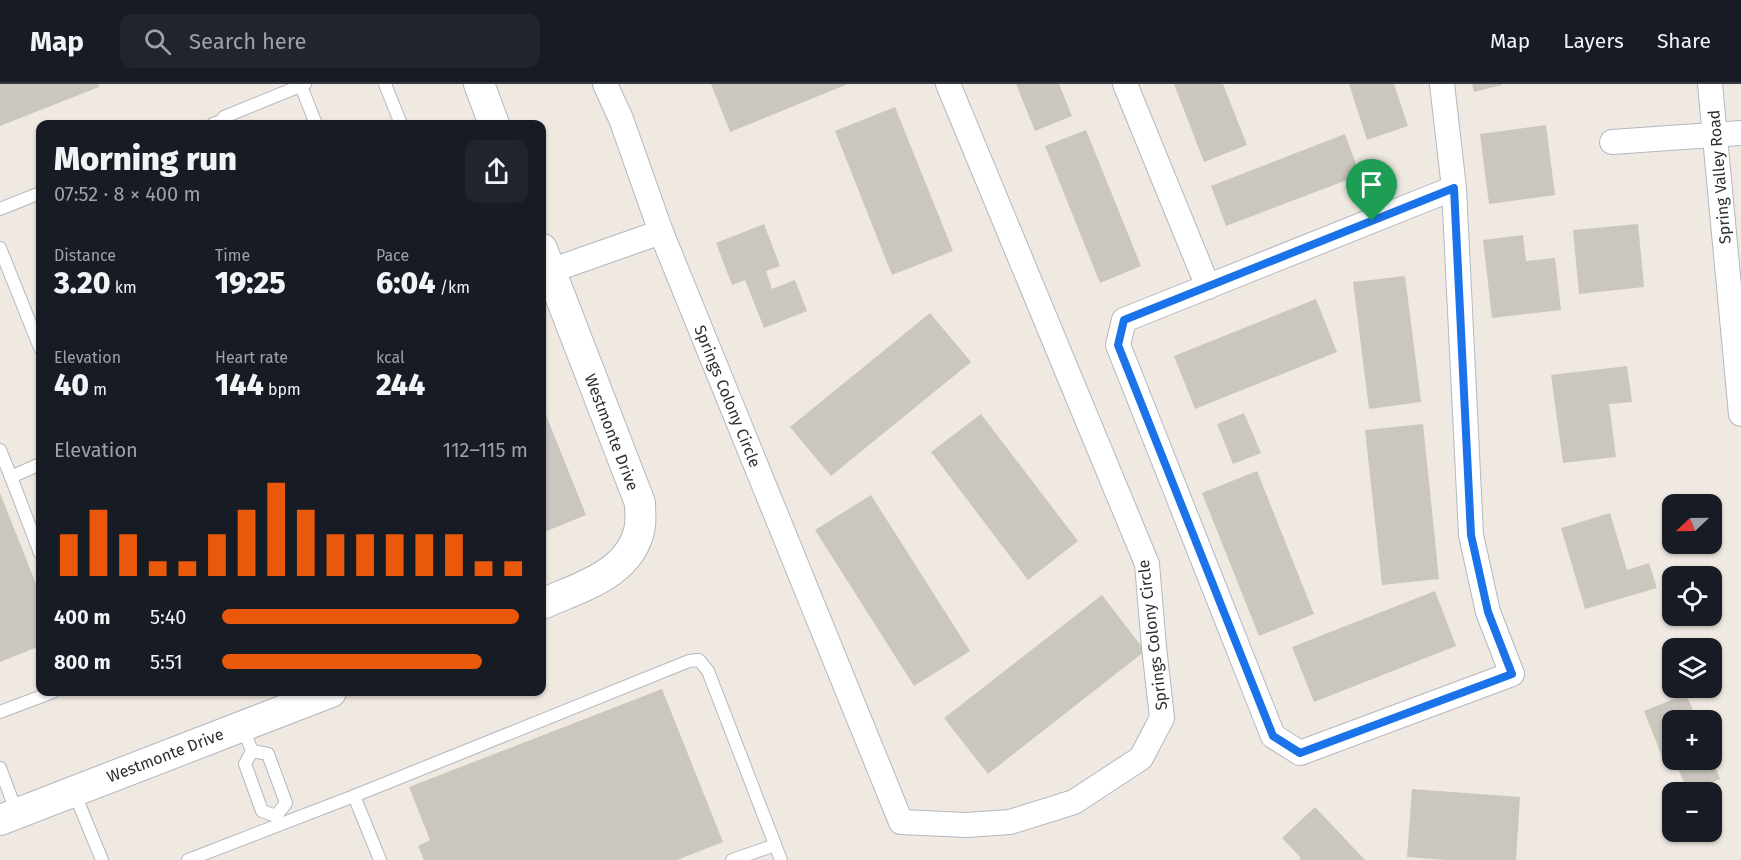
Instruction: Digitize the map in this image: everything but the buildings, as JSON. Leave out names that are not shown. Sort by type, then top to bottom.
[{"type":"street","points":[[479,84],[492,120]]},
{"type":"street","name":"Springs Colony Circle","points":[[605,84],[621,119],[661,232],[901,822],[967,825],[1010,822],[1074,802],[1141,758],[1162,718],[1147,564],[948,84]]},
{"type":"street","points":[[1125,84],[1208,287]]},
{"type":"street","points":[[1442,84],[1454,188],[1471,535],[1488,612],[1512,674],[1300,753],[1273,736],[1118,345],[1124,320],[1454,188]]},
{"type":"street","name":"Spring Valley Road","points":[[1710,84],[1741,414]]},
{"type":"street","points":[[1612,142],[1741,133]]},
{"type":"street","points":[[546,264],[661,232]]},
{"type":"street","name":"Westmonte Drive","points":[[546,270],[640,503],[640,526],[634,547],[621,564],[605,576],[546,602]]},
{"type":"street","name":"Westmonte Drive","points":[[8,817],[74,790],[247,738],[324,696]]},
{"type":"lane","points":[[385,84],[399,120]]},
{"type":"lane","points":[[225,120],[224,117],[303,85],[315,120]]},
{"type":"lane","points":[[0,209],[36,195]]},
{"type":"lane","points":[[0,248],[36,338]]},
{"type":"lane","points":[[0,450],[36,543]]},
{"type":"lane","points":[[11,477],[36,466]]},
{"type":"lane","points":[[188,860],[277,820],[354,796],[688,661],[699,660],[708,671],[781,860]]},
{"type":"lane","points":[[0,712],[42,696]]},
{"type":"lane","points":[[247,738],[268,754],[286,803],[277,820]]},
{"type":"lane","points":[[247,738],[245,764],[248,774],[262,811],[277,820]]},
{"type":"lane","points":[[0,768],[8,817]]},
{"type":"lane","points":[[74,790],[102,860]]},
{"type":"lane","points":[[354,796],[380,860]]},
{"type":"lane","points":[[732,860],[775,844]]},
{"type":"route","points":[[1454,188],[1471,535],[1488,612],[1512,674],[1300,753],[1273,736],[1118,345],[1124,320],[1372,221],[1454,188]]}]
